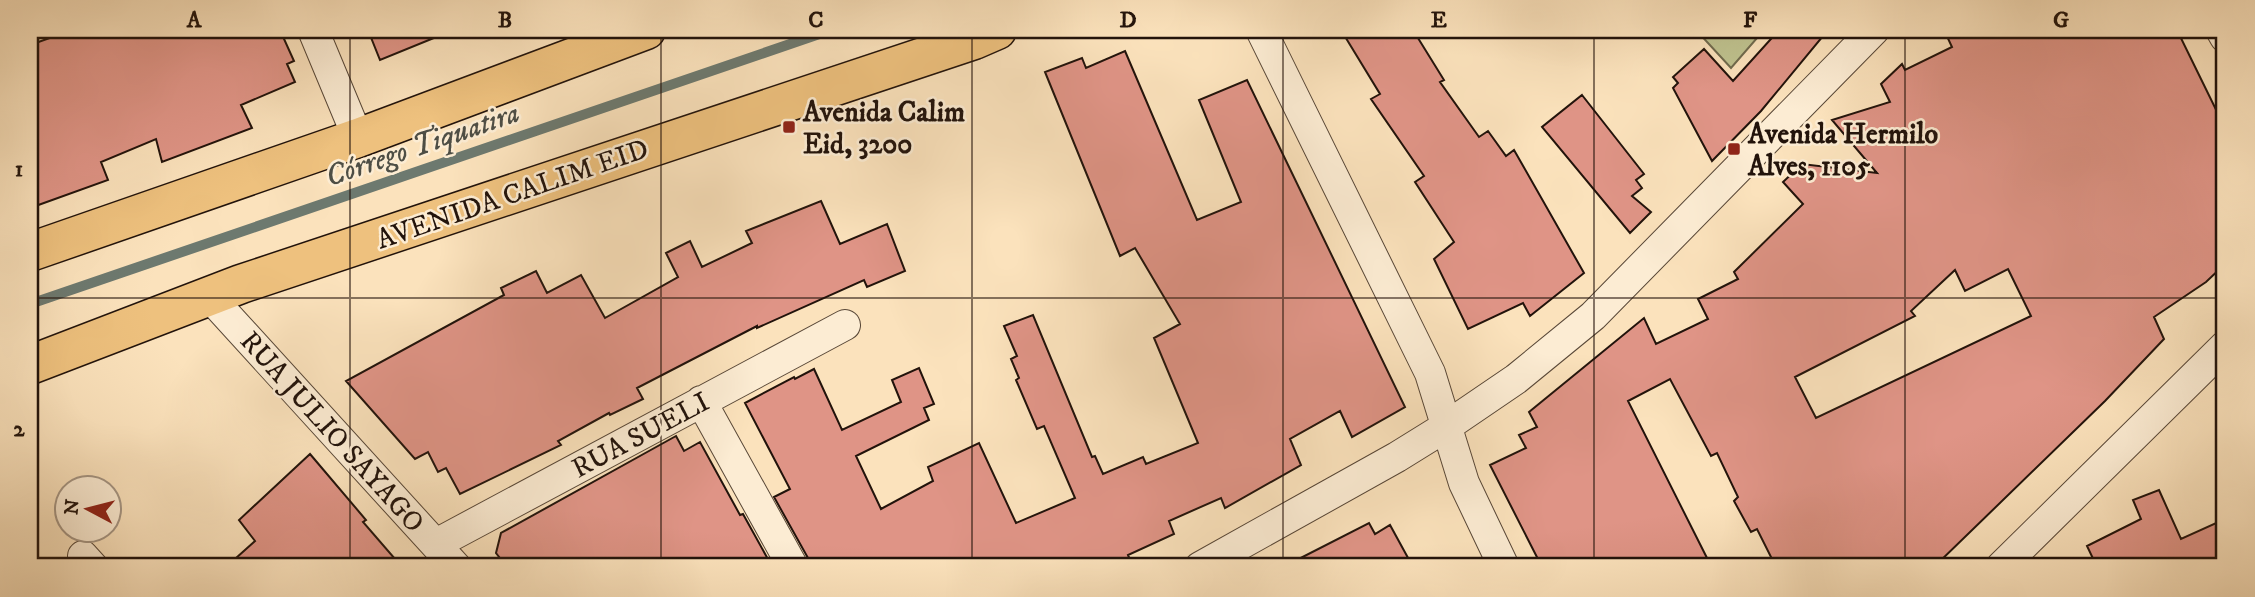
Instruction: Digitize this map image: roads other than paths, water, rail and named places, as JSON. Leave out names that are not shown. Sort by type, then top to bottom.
[{"type":"main road","points":[[30,252],[358,138],[646,30]]},
{"type":"main road","name":"AVENIDA CALIM EID","points":[[30,365],[209,296],[974,40],[997,30]]},
{"type":"street","points":[[313,30],[358,138]]},
{"type":"street","points":[[1261,30],[1430,373],[1464,484],[1504,567]]},
{"type":"street","points":[[1200,567],[1447,426],[1516,379],[1593,316],[1874,30]]},
{"type":"street","points":[[2221,30],[2225,37]]},
{"type":"street","name":"RUA JULIO SAYAGO","points":[[209,296],[456,567]]},
{"type":"street","name":"RUA SUELI","points":[[436,544],[845,325]]},
{"type":"street","points":[[2001,567],[2225,346]]},
{"type":"street","points":[[701,401],[793,567]]},
{"type":"waterway","name":"Córrego Tiquatira","points":[[30,304],[831,30]]},
{"type":"place","name":"Avenida Calim Eid, 3200","points":[[789,127]]},
{"type":"place","name":"Avenida Hermilo Alves, 1105","points":[[1734,149]]}]
